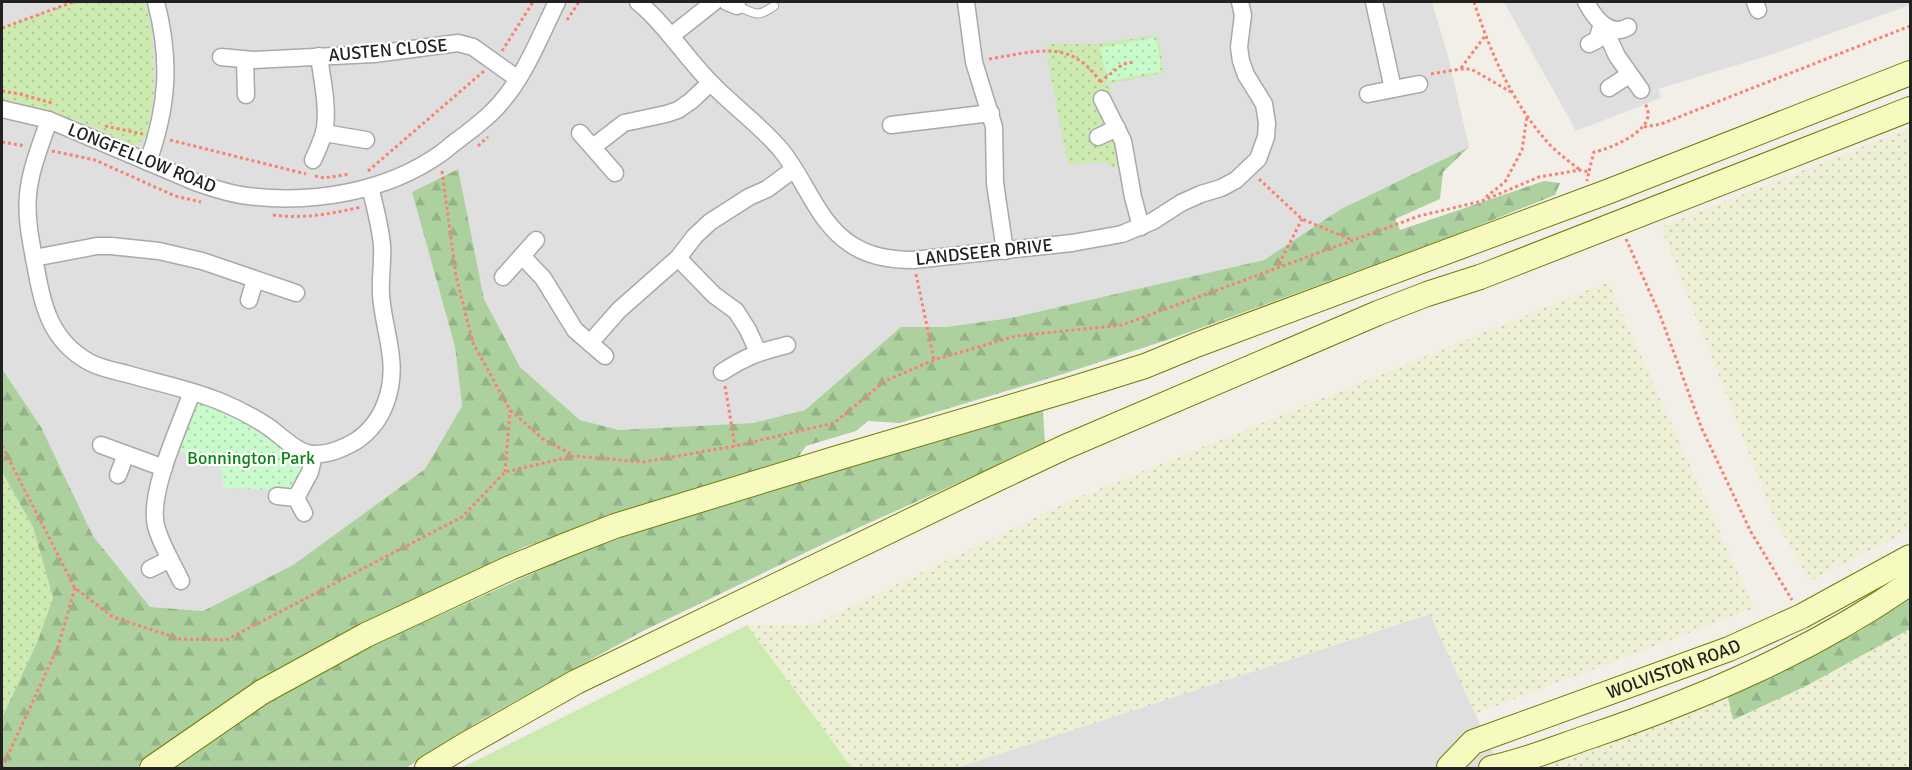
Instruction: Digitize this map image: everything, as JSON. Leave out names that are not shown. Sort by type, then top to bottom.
[{"type":"street","points":[[148,162],[163,105],[166,60],[156,2]]},
{"type":"street","name":"LONGFELLOW ROAD","points":[[2,109],[49,120],[195,182],[246,196],[306,198],[330,196],[370,187],[396,177],[440,154],[496,108],[528,63],[558,2]]},
{"type":"street","name":"LANDSEER DRIVE","points":[[638,2],[671,36],[710,83],[767,134],[782,151],[822,216],[834,231],[851,245],[870,254],[892,260],[1005,251],[1102,239],[1122,234],[1141,227],[1181,203],[1229,184],[1249,170],[1263,150],[1267,123],[1264,105],[1240,61],[1239,47],[1243,15],[1240,2]]},
{"type":"street","points":[[671,36],[714,2]]},
{"type":"street","points":[[966,2],[974,62],[992,113],[994,183],[1005,251]]},
{"type":"street","points":[[1374,2],[1393,89]]},
{"type":"street","points":[[1586,2],[1591,12],[1602,24],[1612,30],[1619,31],[1628,27]]},
{"type":"street","points":[[1589,44],[1597,40],[1602,24]]},
{"type":"street","points":[[1602,24],[1617,56],[1641,90]]},
{"type":"street","name":"AUSTEN CLOSE","points":[[221,57],[245,60],[374,54],[458,43],[473,47],[518,79]]},
{"type":"street","name":"AUSTEN CLOSE","points":[[313,160],[324,133],[326,114],[319,56]]},
{"type":"street","points":[[245,60],[246,95]]},
{"type":"street","points":[[152,768],[262,692],[366,635],[510,568],[566,545],[615,526],[1145,366],[1607,192],[1911,73]]},
{"type":"street","points":[[1609,88],[1629,75]]},
{"type":"street","points":[[594,147],[624,123],[678,110],[710,83]]},
{"type":"street","points":[[1368,94],[1419,84]]},
{"type":"street","points":[[1102,99],[1117,128],[1126,153],[1133,197],[1141,227]]},
{"type":"street","points":[[427,768],[576,682],[1065,447],[1378,313],[1427,294],[1480,278],[1911,110]]},
{"type":"street","points":[[891,125],[992,113]]},
{"type":"street","points":[[49,120],[28,193],[27,220],[42,304],[59,336],[72,350],[89,362],[107,369],[209,396],[240,410],[305,453],[334,451],[353,443],[368,433],[382,412],[391,388],[392,359],[381,295],[382,246],[378,217],[370,187]]},
{"type":"street","points":[[1098,137],[1117,128]]},
{"type":"street","points":[[324,133],[366,140]]},
{"type":"street","points":[[580,133],[615,173]]},
{"type":"street","points":[[590,343],[619,310],[678,258],[695,236],[715,218],[767,189],[794,169]]},
{"type":"street","points":[[503,277],[536,240]]},
{"type":"street","points":[[34,258],[111,246],[159,251],[202,261],[296,293]]},
{"type":"street","points":[[522,256],[543,278],[571,325],[605,356]]},
{"type":"street","points":[[678,258],[714,295],[736,311],[758,352]]},
{"type":"street","points":[[249,300],[255,280]]},
{"type":"street","points":[[722,372],[758,352],[787,345]]},
{"type":"street","points":[[181,582],[159,536],[154,515],[155,501],[164,468],[192,392]]},
{"type":"street","points":[[101,445],[164,468]]},
{"type":"street","points":[[118,475],[126,454]]},
{"type":"street","points":[[296,498],[310,472],[314,454]]},
{"type":"street","points":[[277,496],[296,498]]},
{"type":"street","points":[[296,498],[304,513]]},
{"type":"street","name":"WOLVISTON ROAD","points":[[1491,768],[1607,731],[1696,698],[1755,672],[1809,628],[1911,557]]},
{"type":"street","points":[[150,569],[170,559]]},
{"type":"street","name":"WOLVISTON ROAD","points":[[1452,768],[1473,742],[1729,649],[1874,609],[1911,584]]},
{"type":"lane","points":[[732,4],[757,15],[774,6]]},
{"type":"path","points":[[2,28],[73,2]]},
{"type":"path","points":[[1474,2],[1485,36],[1511,92],[1552,148],[1580,170]]},
{"type":"path","points":[[1586,183],[1593,152],[1613,146],[1644,127],[1660,124],[1911,26]]},
{"type":"path","points":[[1461,69],[1485,36]]},
{"type":"path","points":[[974,62],[1054,50],[1072,56],[1088,67],[1100,82],[1107,96],[1102,99]]},
{"type":"path","points":[[1100,82],[1123,64],[1134,62]]},
{"type":"path","points":[[1419,84],[1419,76],[1471,69],[1511,92]]},
{"type":"path","points":[[1641,90],[1649,114],[1644,127]]},
{"type":"path","points":[[1482,201],[1505,182],[1522,150],[1527,116]]},
{"type":"path","points":[[440,154],[456,276],[473,344],[510,410],[543,439],[574,456]]},
{"type":"path","points":[[1249,170],[1302,219],[1354,240]]},
{"type":"path","points":[[2,446],[75,588],[113,617],[180,639],[226,640],[462,517],[505,472],[574,456],[643,462],[735,446],[834,423],[885,381],[934,360],[1016,336],[1122,325],[1419,216],[1482,201],[1539,177],[1580,170],[1589,172]]},
{"type":"path","points":[[1279,266],[1302,219]]},
{"type":"path","points":[[1619,222],[1660,315],[1702,429],[1750,532],[1809,628]]},
{"type":"path","points":[[913,260],[934,360]]},
{"type":"path","points":[[722,372],[735,446]]},
{"type":"path","points":[[505,472],[510,410]]},
{"type":"path","points":[[2,768],[58,647],[75,588]]},
{"type":"shaded area","points":[[2,2],[1432,2],[1448,56],[1469,147],[1341,209],[1264,260],[1010,318],[946,327],[901,327],[805,410],[753,423],[619,430],[580,420],[520,367],[484,299],[457,169],[412,192],[455,347],[462,406],[425,469],[293,565],[203,611],[150,607],[93,536],[41,427],[2,369]]},
{"type":"shaded area","points":[[1504,2],[1910,2],[1910,5],[1770,55],[1658,89],[1661,98],[1576,131]]},
{"type":"shaded area","points":[[1430,614],[1500,768],[956,768]]},
{"type":"green space","points":[[73,2],[145,2],[152,31],[154,93],[147,135],[135,147],[98,129],[49,110],[2,102],[2,28]]},
{"type":"green space","points":[[1158,35],[1164,73],[1107,84],[1112,93],[1099,98],[1125,167],[1113,168],[1105,162],[1068,165],[1048,63],[1047,44],[1097,44]]},
{"type":"green space","points":[[1156,37],[1162,71],[1108,81],[1100,48]]},
{"type":"green space","points":[[1910,128],[1910,529],[1810,581],[1774,518],[1661,227]]},
{"type":"green space","points":[[1469,147],[1443,172],[1440,199],[1395,219],[1400,230],[1544,181],[1560,183],[1555,195],[1450,237],[1173,338],[900,423],[868,421],[856,431],[806,446],[796,460],[524,547],[335,642],[196,724],[136,768],[2,768],[2,718],[38,640],[53,598],[33,527],[2,472],[2,369],[41,427],[93,536],[150,607],[203,611],[293,565],[425,469],[462,406],[455,347],[412,192],[458,169],[484,299],[520,367],[580,420],[619,430],[753,423],[805,410],[901,327],[946,327],[1010,318],[1264,260],[1341,209]]},
{"type":"green space","points":[[1608,282],[1754,608],[1475,714],[1430,614],[956,768],[852,768],[747,625],[812,625],[1072,500]]},
{"type":"green space","name":"Bonnington Park","points":[[197,400],[235,412],[303,458],[305,467],[292,490],[224,488],[220,466],[179,451],[193,404]]},
{"type":"green space","points":[[1030,409],[1043,411],[1045,444],[840,536],[643,631],[481,720],[406,768],[162,768],[183,753],[343,659],[586,549]]},
{"type":"green space","points":[[2,472],[33,527],[53,598],[38,640],[2,718]]},
{"type":"green space","points":[[1910,580],[1910,768],[1502,768],[1696,698]]},
{"type":"green space","points":[[1910,599],[1910,629],[1806,686],[1733,720],[1727,693],[1857,633]]},
{"type":"green space","points":[[747,625],[852,768],[461,768]]}]
